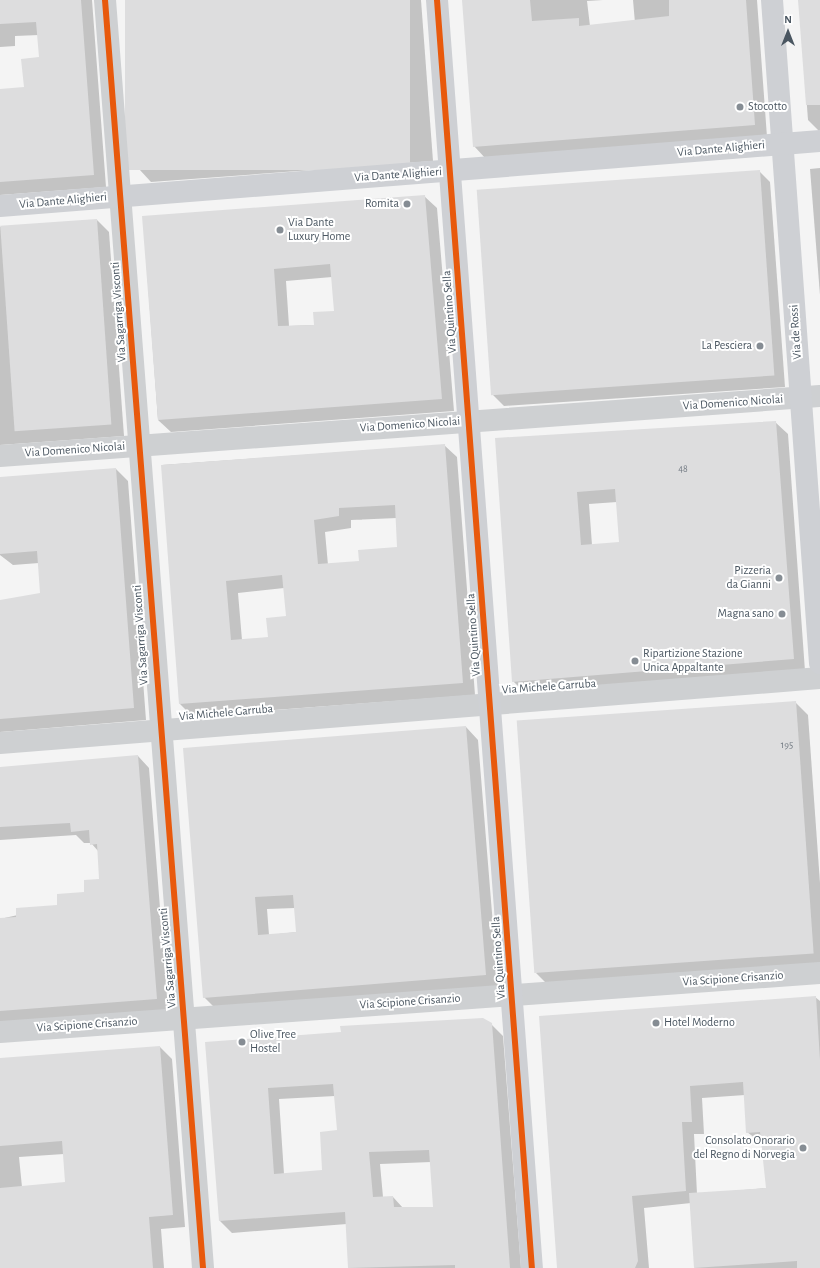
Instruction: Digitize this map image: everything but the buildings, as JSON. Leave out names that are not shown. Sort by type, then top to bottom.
[{"type":"street","name":"Via Sagarriga Visconti","points":[[106,0],[159,729],[184,1018],[203,1268]]},
{"type":"street","name":"Via Quintino Sella","points":[[437,0],[513,994],[532,1268]]},
{"type":"street","name":"Via de Rossi","points":[[772,0],[782,144],[811,397],[820,663]]},
{"type":"street","name":"Via Dante Alighieri","points":[[0,206],[820,141]]},
{"type":"street","name":"Via Domenico Nicolai","points":[[0,456],[811,397]]},
{"type":"street","name":"Via Michele Garruba","points":[[0,742],[820,678]]},
{"type":"street","name":"Via Scipione Crisanzio","points":[[0,1032],[820,973]]},
{"type":"cycle path","points":[[105,0],[203,1268]]},
{"type":"cycle path","points":[[437,0],[532,1268]]},
{"type":"place","name":"Stocotto","points":[[740,107]]},
{"type":"place","name":"Romita","points":[[407,204]]},
{"type":"place","name":"Via Dante Luxury Home","points":[[280,230]]},
{"type":"place","name":"La Pesciera","points":[[760,346]]},
{"type":"place","name":"Pizzeria da Gianni","points":[[779,578]]},
{"type":"place","name":"Magna sano","points":[[782,614]]},
{"type":"place","name":"Ripartizione Stazione Unica Appaltante","points":[[635,661]]},
{"type":"place","name":"Hotel Moderno","points":[[656,1023]]},
{"type":"place","name":"Olive Tree Hostel","points":[[242,1042]]},
{"type":"place","name":"Consolato Onorario del Regno di Norvegia","points":[[803,1148]]}]
